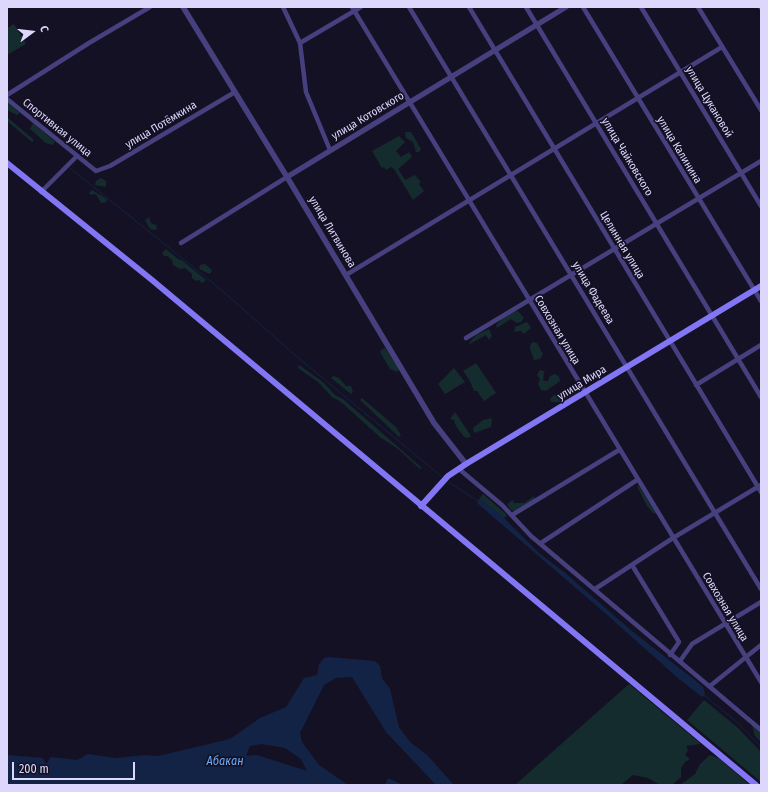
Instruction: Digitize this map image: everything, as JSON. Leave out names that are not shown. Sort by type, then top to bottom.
[{"type":"main road","points":[[7,163],[152,280],[756,785]]},
{"type":"main road","name":"улица Мира","points":[[421,506],[448,476],[466,464],[585,394],[761,286]]},
{"type":"street","points":[[7,95],[89,43],[150,7]]},
{"type":"street","name":"улица Литвинова","points":[[183,7],[287,177],[434,423],[466,464]]},
{"type":"street","points":[[283,7],[300,43],[306,92],[330,150]]},
{"type":"street","points":[[300,43],[353,9],[361,7]]},
{"type":"street","name":"улица Фадеева","points":[[409,7],[761,589]]},
{"type":"street","name":"Целинная улица","points":[[469,7],[614,250],[759,486],[761,492]]},
{"type":"street","name":"улица Чайковского","points":[[526,7],[761,397]]},
{"type":"street","name":"улица Котовского","points":[[181,243],[330,150],[566,7]]},
{"type":"street","name":"улица Калинина","points":[[582,7],[761,301]]},
{"type":"street","name":"улица Цукановой","points":[[641,7],[761,206]]},
{"type":"street","points":[[698,7],[761,110]]},
{"type":"street","name":"Совхозная улица","points":[[353,9],[529,302],[761,682]]},
{"type":"street","points":[[346,276],[722,47]]},
{"type":"street","name":"улица Потёмкина","points":[[96,171],[110,166],[235,92]]},
{"type":"street","name":"Спортивная улица","points":[[7,99],[96,171]]},
{"type":"street","points":[[42,192],[77,156]]},
{"type":"street","points":[[466,338],[529,302],[761,161]]},
{"type":"street","points":[[696,385],[761,345]]},
{"type":"street","points":[[512,515],[619,450]]},
{"type":"street","points":[[459,469],[512,515],[531,536],[595,589],[670,655],[680,661],[761,730]]},
{"type":"street","points":[[540,543],[637,480]]},
{"type":"street","points":[[595,589],[673,538],[759,486]]},
{"type":"street","points":[[632,565],[680,642],[670,655]]},
{"type":"street","points":[[680,661],[692,644],[761,602]]},
{"type":"street","points":[[710,686],[761,645]]},
{"type":"green space","points":[[14,24],[26,44],[7,55],[7,28]]},
{"type":"green space","points":[[7,102],[20,113],[17,115],[7,110]]},
{"type":"green space","points":[[7,117],[34,140],[32,142],[7,121]]},
{"type":"green space","points":[[33,123],[55,142],[52,145],[46,143],[30,129]]},
{"type":"green space","points":[[405,132],[411,132],[421,149],[419,152],[416,152],[413,142],[406,138]]},
{"type":"green space","points":[[399,136],[405,142],[396,151],[401,157],[409,152],[412,157],[398,169],[405,180],[415,175],[421,182],[419,184],[424,191],[413,200],[394,169],[391,167],[386,170],[384,167],[382,168],[372,151]]},
{"type":"green space","points":[[101,178],[106,181],[106,187],[95,185],[96,181]]},
{"type":"green space","points":[[92,190],[107,199],[106,202],[101,203],[96,194],[91,195],[89,193]]},
{"type":"green space","points":[[149,217],[151,223],[156,225],[157,229],[150,229],[145,220]]},
{"type":"green space","points":[[166,249],[206,280],[202,283],[199,280],[196,281],[192,278],[192,274],[185,268],[180,269],[173,265],[172,260],[167,256],[164,256],[162,253]]},
{"type":"green space","points":[[205,264],[212,270],[210,274],[199,269],[200,265]]},
{"type":"green space","points":[[518,311],[524,318],[521,322],[517,323],[511,319],[497,328],[496,325],[503,318],[511,312]]},
{"type":"green space","points":[[527,322],[531,328],[524,334],[521,331],[514,332],[515,327]]},
{"type":"green space","points":[[489,329],[492,336],[489,340],[486,335],[470,344],[469,343],[476,335]]},
{"type":"green space","points":[[533,342],[537,343],[543,354],[540,359],[534,360],[530,349],[530,345]]},
{"type":"green space","points":[[385,348],[399,369],[397,372],[390,369],[380,352]]},
{"type":"green space","points":[[476,363],[496,393],[484,401],[477,391],[474,391],[470,381],[463,371]]},
{"type":"green space","points":[[299,365],[323,382],[335,395],[343,399],[422,468],[420,469],[398,449],[380,437],[341,402],[332,397],[318,382],[298,368]]},
{"type":"green space","points":[[454,368],[465,382],[445,394],[438,384]]},
{"type":"green space","points":[[540,370],[544,371],[543,381],[548,381],[550,376],[555,374],[559,377],[560,381],[546,391],[541,390],[538,384],[540,379],[537,375]]},
{"type":"green space","points":[[334,376],[339,378],[346,386],[351,386],[353,392],[351,394],[331,378]]},
{"type":"green space","points":[[576,388],[579,389],[577,392],[561,402],[551,402],[550,399],[555,394],[559,399]]},
{"type":"green space","points":[[362,398],[396,427],[401,435],[399,437],[360,400]]},
{"type":"green space","points":[[455,412],[471,436],[468,438],[464,437],[456,426],[454,420],[450,419]]},
{"type":"green space","points":[[492,418],[491,427],[474,433],[473,428],[483,420]]},
{"type":"green space","points":[[637,486],[639,486],[656,513],[654,514],[647,506]]},
{"type":"green space","points":[[483,494],[507,515],[504,518],[479,499]]},
{"type":"green space","points":[[534,496],[535,499],[514,511],[511,510],[507,504],[513,500],[514,503],[524,503]]},
{"type":"green space","points":[[629,684],[701,744],[686,746],[688,750],[685,755],[690,759],[685,762],[681,768],[681,777],[672,785],[660,785],[648,778],[633,775],[621,785],[515,785]]},
{"type":"green space","points":[[704,700],[738,728],[761,752],[761,782],[687,720]]},
{"type":"green space","points":[[752,725],[761,732],[761,742],[755,736]]},
{"type":"green space","points":[[710,755],[720,759],[750,785],[680,785],[695,774],[700,764]]},
{"type":"water","points":[[479,499],[500,514],[539,553],[564,572],[632,631],[703,687],[705,694],[704,696],[702,697],[679,679],[477,503]]},
{"type":"water","name":"Абакан","points":[[328,657],[375,661],[380,666],[382,678],[390,689],[399,727],[410,742],[427,755],[454,785],[436,785],[386,732],[352,677],[336,678],[324,685],[300,733],[302,742],[319,765],[348,785],[7,785],[7,755],[43,758],[46,764],[51,757],[77,760],[88,754],[115,758],[145,755],[158,756],[230,739],[260,718],[286,707],[304,678],[317,675],[319,664],[324,658]],"holes":[[[262,744],[285,748],[301,759],[307,771],[257,755],[246,756],[250,746]]]},
{"type":"water","points":[[388,778],[401,784],[404,785],[385,785]]},
{"type":"waterway","points":[[70,168],[219,288],[296,356],[441,476]]},
{"type":"waterway","points":[[450,483],[478,501]]},
{"type":"waterway","points":[[704,695],[738,723],[761,747]]}]
